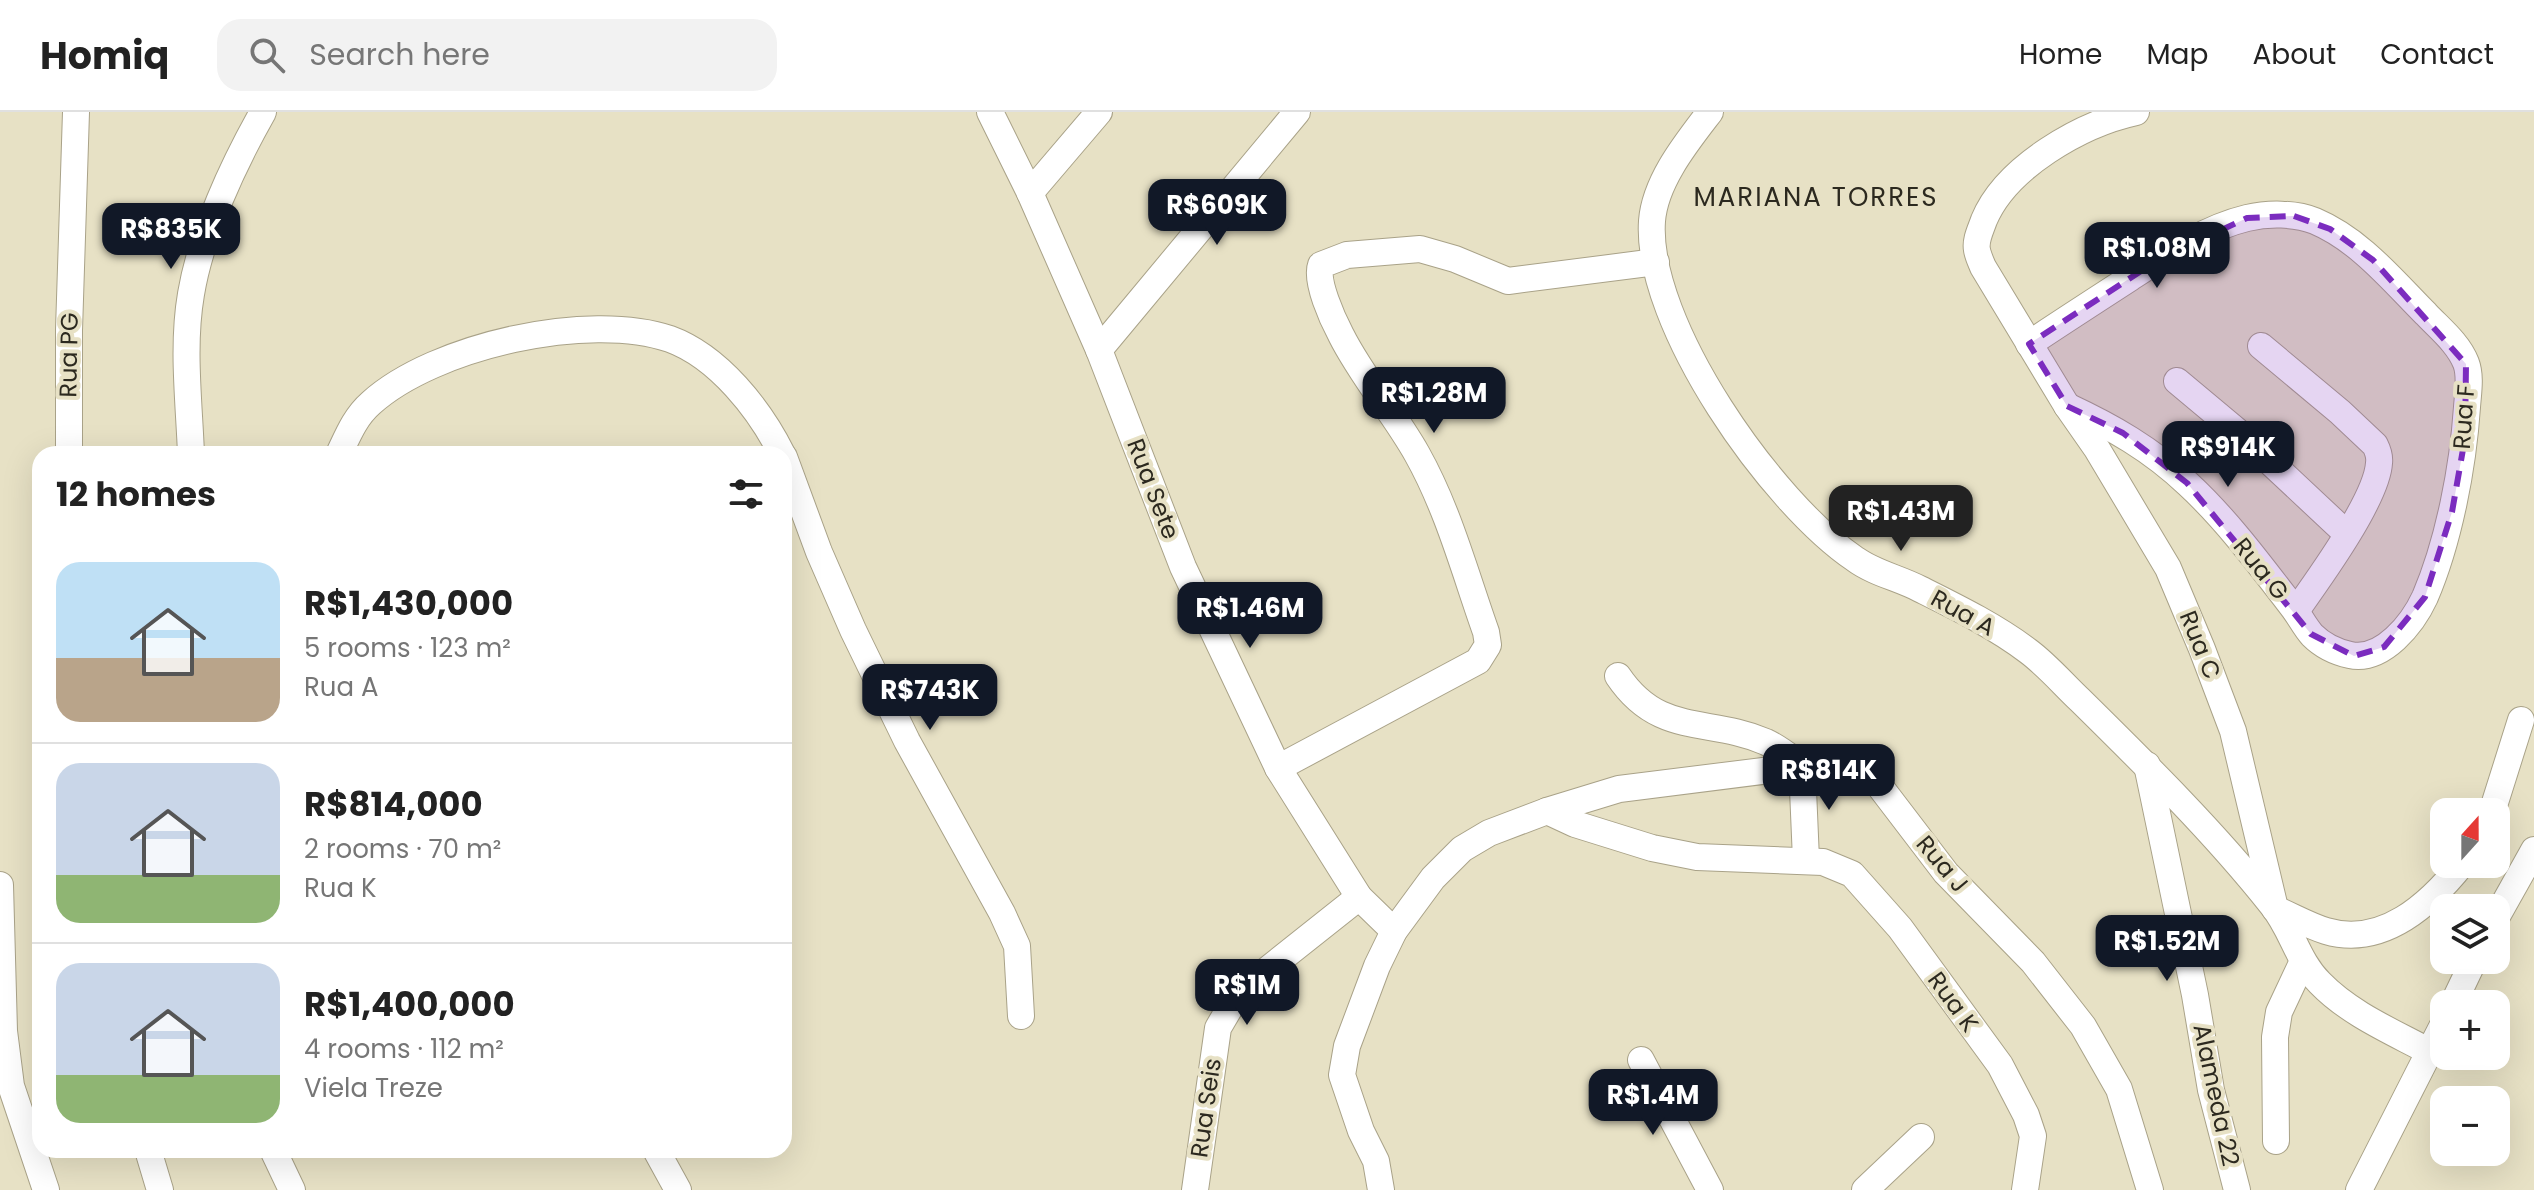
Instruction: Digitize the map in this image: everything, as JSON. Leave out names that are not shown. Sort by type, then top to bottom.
[{"type":"street","name":"Rua PG","points":[[69,446],[76,112]]},
{"type":"street","points":[[191,446],[187,340],[191,294],[205,241],[232,172],[263,112]]},
{"type":"street","name":"Rua Sete","points":[[990,112],[1030,193],[1099,350],[1183,567],[1278,768],[1359,897],[1394,931]]},
{"type":"street","points":[[1030,193],[1099,112]]},
{"type":"street","points":[[1099,350],[1297,112]]},
{"type":"street","name":"Rua A","points":[[1710,112],[1687,144],[1658,199],[1652,220],[1656,262],[1663,291],[1677,325],[1721,411],[1786,497],[1822,533],[1857,561],[1929,594],[1991,627],[2029,652],[2147,765],[2275,909],[2302,963],[2320,983],[2343,1003],[2430,1052]]},
{"type":"street","name":"Rua C","points":[[2136,112],[2078,134],[2038,158],[2009,181],[1990,206],[1976,248],[1983,267],[2029,344],[2097,449],[2168,568],[2233,731],[2275,909]]},
{"type":"street","name":"Rua F","points":[[2029,344],[2161,258],[2202,236],[2247,218],[2279,215],[2313,220],[2373,260],[2456,346],[2466,364],[2465,438],[2452,512],[2425,597],[2412,617],[2384,647],[2369,655],[2354,656],[2338,651]]},
{"type":"street","points":[[1278,768],[1478,661],[1488,645],[1440,504],[1417,454],[1350,354],[1319,277],[1321,265],[1347,255],[1420,249],[1455,259],[1508,281],[1656,262]]},
{"type":"street","points":[[343,446],[356,419],[372,402],[409,376],[511,338],[597,329],[646,333],[673,340],[708,362],[739,389],[766,423],[778,446]]},
{"type":"street","points":[[2261,346],[2340,412],[2379,452],[2377,474],[2347,534],[2296,611]]},
{"type":"street","points":[[2177,381],[2238,432],[2347,534]]},
{"type":"street","name":"Rua G","points":[[2067,406],[2123,433],[2187,483],[2296,611],[2311,634],[2338,651]]},
{"type":"street","points":[[792,480],[853,630],[907,741],[1017,946],[1021,1016]]},
{"type":"street","points":[[1618,676],[1632,696],[1653,712],[1767,742],[1802,766],[1806,860]]},
{"type":"street","points":[[2496,798],[2521,720]]},
{"type":"street","name":"Alameda 22","points":[[2147,765],[2195,995],[2211,1090],[2237,1190]]},
{"type":"street","name":"Rua J","points":[[1381,1190],[1376,1161],[1361,1131],[1342,1075],[1347,1046],[1359,1010],[1394,931],[1433,878],[1462,849],[1489,833],[1619,789],[1802,766],[1846,768],[1875,780],[1946,873],[2033,962],[2083,1026],[2119,1089],[2150,1190]]},
{"type":"street","name":"Rua K","points":[[1547,811],[1652,848],[1697,857],[1806,860],[1840,867],[1864,885],[1900,928],[2000,1065],[2026,1115],[2033,1136],[2025,1190]]},
{"type":"street","points":[[2509,894],[2534,850]]},
{"type":"street","points":[[2275,909],[2328,932],[2358,935],[2388,928],[2411,915],[2451,878]]},
{"type":"street","points":[[0,885],[4,1031],[11,1086],[32,1148]]},
{"type":"street","name":"Rua Seis","points":[[1195,1190],[1215,1044],[1224,1017],[1247,986],[1359,897]]},
{"type":"street","points":[[2276,1141],[2275,1037],[2279,1012],[2302,963]]},
{"type":"street","points":[[2359,1190],[2430,1052]]},
{"type":"street","points":[[1641,1060],[1710,1190]]},
{"type":"street","points":[[1865,1190],[1921,1137]]},
{"type":"street","points":[[35,1158],[46,1190]]},
{"type":"street","points":[[150,1158],[160,1190]]},
{"type":"street","points":[[277,1158],[292,1190]]},
{"type":"street","points":[[660,1158],[678,1190]]},
{"type":"highlighted area","points":[[2294,216],[2330,229],[2373,260],[2466,364],[2465,438],[2452,512],[2425,597],[2384,647],[2354,656],[2311,634],[2187,483],[2123,433],[2067,406],[2029,344],[2161,258],[2247,218]]},
{"type":"district","name":"MARIANA TORRES","points":[[1816,197]]}]
